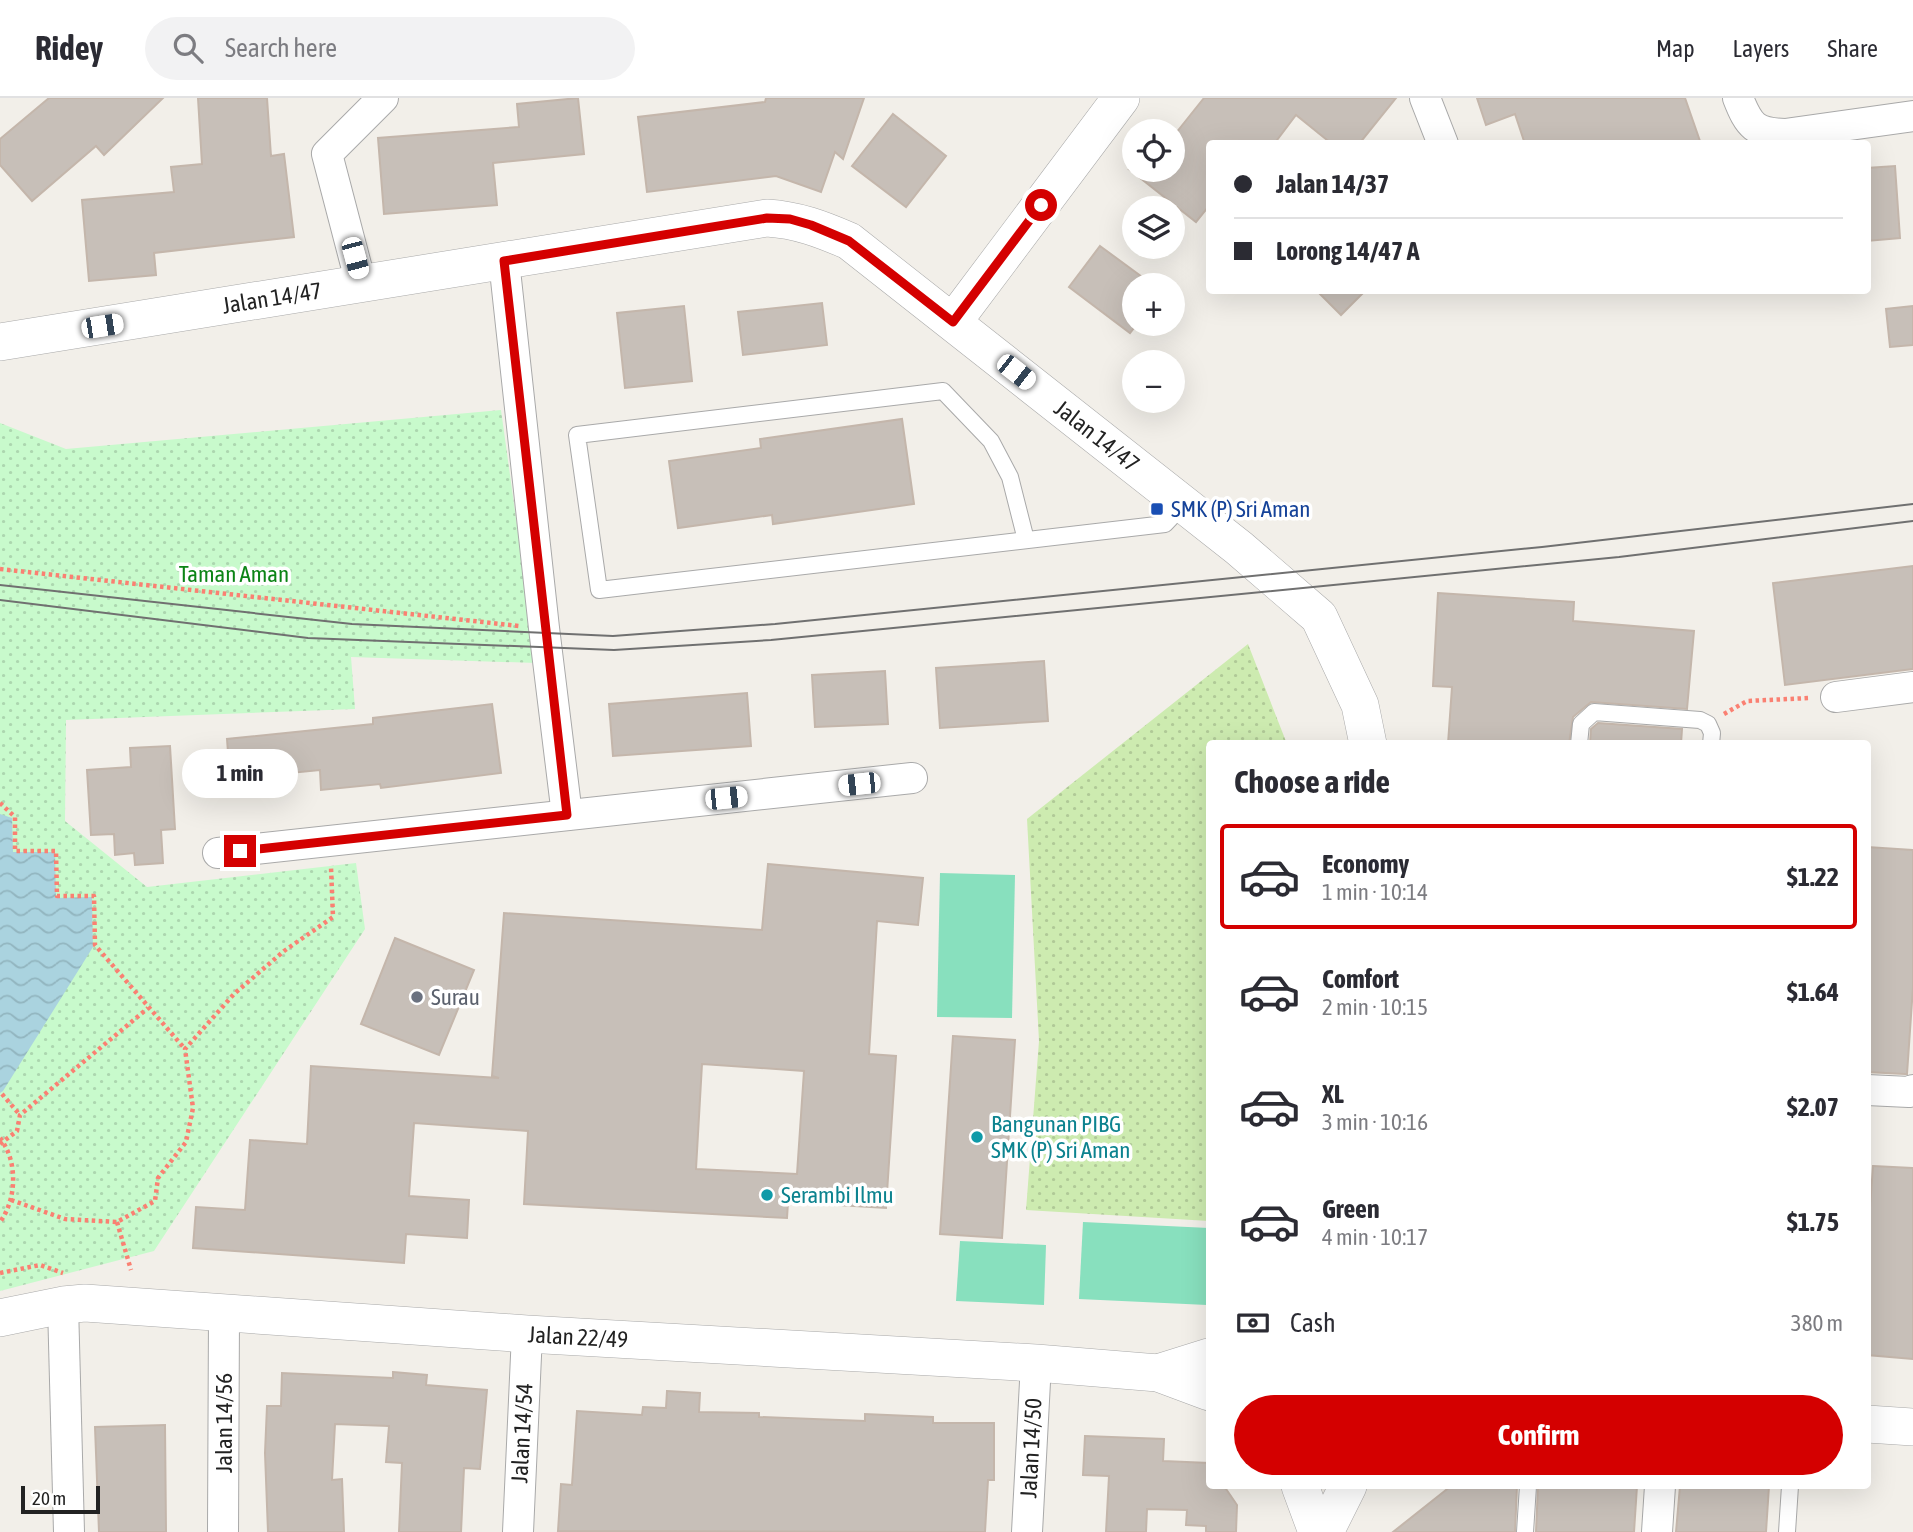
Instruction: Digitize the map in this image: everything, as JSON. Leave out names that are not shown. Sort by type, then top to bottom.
[{"type":"street","points":[[361,284],[327,154],[383,98]]},
{"type":"street","points":[[953,322],[1121,98]]},
{"type":"street","points":[[1425,98],[1441,140]]},
{"type":"street","points":[[1738,98],[1752,125],[1759,131],[1770,134],[1913,116]]},
{"type":"street","name":"Jalan 14/47","points":[[0,342],[767,218],[790,219],[811,225],[849,241],[1184,504],[1319,617],[1360,705],[1367,740]]},
{"type":"street","points":[[504,261],[567,815]]},
{"type":"street","points":[[1836,697],[1913,687]]},
{"type":"street","points":[[218,853],[912,778]]},
{"type":"street","points":[[1871,1090],[1913,1090]]},
{"type":"street","name":"Jalan 22/49","points":[[0,1318],[85,1303],[527,1334],[1036,1363],[1158,1373],[1206,1391]]},
{"type":"street","points":[[63,1305],[69,1532]]},
{"type":"street","name":"Jalan 14/56","points":[[223,1532],[224,1314]]},
{"type":"street","name":"Jalan 14/54","points":[[518,1532],[527,1334]]},
{"type":"street","name":"Jalan 22/49","points":[[1158,1373],[1206,1358]]},
{"type":"street","name":"Jalan 14/50","points":[[1027,1532],[1036,1363]]},
{"type":"street","points":[[1871,1424],[1913,1427]]},
{"type":"street","points":[[1301,1489],[1317,1532]]},
{"type":"street","points":[[1325,1532],[1347,1489]]},
{"type":"street","points":[[1657,1532],[1660,1489]]},
{"type":"lane","points":[[1026,540],[1010,477],[991,441],[943,391],[577,435],[599,590],[1165,524],[1184,504]]},
{"type":"lane","points":[[1580,740],[1581,724],[1594,712],[1700,720],[1708,723],[1711,740]]},
{"type":"lane","points":[[1525,1532],[1528,1489]]},
{"type":"lane","points":[[1787,1532],[1790,1489]]},
{"type":"path","points":[[0,569],[544,628]]},
{"type":"path","points":[[1708,723],[1747,701],[1836,697]]},
{"type":"path","points":[[0,803],[15,817],[15,852],[56,851],[57,897],[94,896],[95,945],[184,1049],[193,1108],[186,1142],[158,1178],[155,1201],[117,1222],[65,1219],[11,1200]]},
{"type":"path","points":[[184,1049],[234,994],[284,951],[333,917],[331,841]]},
{"type":"path","points":[[0,1222],[11,1200],[13,1170],[1,1141],[17,1131],[20,1115],[148,1008]]},
{"type":"path","points":[[2,1094],[20,1115]]},
{"type":"path","points":[[117,1222],[131,1270]]},
{"type":"green space","name":"Taman Aman","points":[[501,410],[536,663],[351,657],[355,709],[66,720],[65,821],[147,887],[356,863],[365,929],[154,1251],[0,1291],[0,423],[66,449]]},
{"type":"green space","points":[[1248,644],[1285,740],[1206,740],[1206,1221],[1026,1210],[1039,1041],[1027,819]]},
{"type":"green space","points":[[940,873],[1015,875],[1012,1018],[937,1017]]},
{"type":"green space","points":[[1083,1222],[1206,1228],[1206,1305],[1079,1299]]},
{"type":"green space","points":[[960,1241],[1046,1245],[1044,1305],[956,1301]]},
{"type":"water","points":[[0,814],[12,818],[13,852],[55,852],[56,898],[92,897],[93,947],[0,1093]]},
{"type":"building","points":[[49,98],[163,98],[104,155],[96,146],[32,201],[0,165],[0,139]]},
{"type":"building","points":[[198,98],[267,98],[271,156],[284,154],[294,237],[154,253],[156,275],[89,281],[82,200],[174,192],[171,167],[202,164]]},
{"type":"building","points":[[578,98],[584,154],[493,163],[497,205],[384,214],[378,138],[519,127],[517,104]]},
{"type":"building","points":[[766,98],[864,98],[843,159],[835,152],[821,192],[776,176],[647,192],[638,117],[765,102]]},
{"type":"building","points":[[1204,98],[1396,98],[1362,140],[1327,140],[1296,115],[1277,140],[1206,140],[1206,210],[1196,222],[1185,213],[1185,196],[1163,196],[1145,182],[1185,182],[1185,122]]},
{"type":"building","points":[[1477,98],[1685,98],[1700,140],[1524,140],[1515,114],[1486,125]]},
{"type":"building","points":[[893,114],[946,156],[906,207],[852,166]]},
{"type":"building","points":[[1895,166],[1900,238],[1871,241],[1871,168]]},
{"type":"building","points":[[1100,246],[1137,273],[1122,273],[1122,327],[1069,287]]},
{"type":"building","points":[[1320,294],[1362,294],[1341,315]]},
{"type":"building","points":[[822,303],[827,345],[743,355],[738,312]]},
{"type":"building","points":[[684,306],[692,381],[625,388],[617,313]]},
{"type":"building","points":[[1913,306],[1913,345],[1890,347],[1886,309]]},
{"type":"building","points":[[902,419],[914,504],[773,524],[772,515],[678,528],[669,461],[761,448],[760,439]]},
{"type":"building","points":[[1913,566],[1913,669],[1785,685],[1773,583]]},
{"type":"building","points":[[1438,593],[1574,602],[1573,621],[1694,631],[1687,709],[1591,702],[1573,717],[1570,740],[1448,740],[1452,687],[1433,686]]},
{"type":"building","points":[[1044,661],[1048,721],[940,728],[936,668]]},
{"type":"building","points":[[885,671],[888,724],[815,727],[812,675]]},
{"type":"building","points":[[747,693],[751,746],[613,756],[609,704]]},
{"type":"building","points":[[492,704],[501,773],[381,788],[380,784],[321,790],[320,770],[230,779],[227,739],[373,724],[373,718]]},
{"type":"building","points":[[1598,723],[1682,729],[1681,740],[1590,740],[1591,729]]},
{"type":"building","points":[[170,746],[175,829],[161,830],[163,863],[135,865],[134,853],[115,855],[114,834],[91,835],[87,770],[131,767],[130,748]]},
{"type":"building","points":[[1871,847],[1913,850],[1913,987],[1907,1074],[1871,1072]]},
{"type":"building","points":[[768,864],[923,878],[918,925],[877,921],[869,1054],[896,1056],[886,1208],[788,1202],[787,1218],[524,1204],[528,1131],[414,1123],[409,1196],[469,1200],[467,1238],[406,1234],[404,1263],[193,1248],[196,1207],[245,1210],[250,1140],[307,1144],[311,1066],[499,1078],[492,1076],[504,913],[762,930]],"holes":[[[702,1064],[804,1071],[797,1174],[696,1169]]]},
{"type":"building","name":"Surau","points":[[395,938],[474,970],[439,1055],[361,1024]]},
{"type":"building","name":"Bangunan PIBG SMK (P) Sri Aman","points":[[953,1036],[1015,1040],[1002,1238],[940,1234]]},
{"type":"building","points":[[1873,1166],[1913,1168],[1913,1359],[1871,1355]]},
{"type":"building","points":[[393,1372],[427,1375],[426,1385],[487,1390],[480,1469],[464,1468],[461,1532],[399,1532],[402,1463],[386,1462],[389,1426],[335,1424],[332,1480],[342,1479],[344,1532],[268,1532],[265,1453],[267,1406],[281,1406],[282,1373],[393,1378]]},
{"type":"building","points":[[667,1391],[700,1393],[699,1412],[759,1413],[759,1417],[865,1421],[865,1414],[933,1417],[933,1423],[994,1423],[994,1480],[988,1480],[985,1532],[558,1531],[561,1484],[572,1485],[577,1411],[642,1415],[643,1407],[666,1408]]},
{"type":"building","points":[[165,1425],[166,1532],[99,1532],[95,1427]]},
{"type":"building","points":[[1085,1436],[1164,1439],[1163,1461],[1206,1463],[1206,1489],[1226,1489],[1237,1505],[1236,1532],[1206,1532],[1206,1526],[1186,1525],[1187,1510],[1147,1509],[1146,1532],[1106,1532],[1109,1476],[1083,1475]]},
{"type":"building","points":[[1447,1489],[1517,1489],[1515,1532],[1393,1532]]},
{"type":"building","points":[[1538,1489],[1637,1489],[1634,1532],[1536,1532]]},
{"type":"building","points":[[1680,1489],[1769,1489],[1766,1532],[1676,1532]]},
{"type":"tram line","points":[[0,585],[352,624],[613,636],[775,624],[1542,547],[1913,504]]},
{"type":"tram line","points":[[0,600],[308,638],[614,650],[771,640],[1619,557],[1913,521]]},
{"type":"place","name":"SMK (P) Sri Aman","points":[[1157,509]]},
{"type":"place","name":"Surau","points":[[417,997]]},
{"type":"place","name":"Bangunan PIBG SMK (P) Sri Aman","points":[[977,1137]]},
{"type":"place","name":"Serambi Ilmu","points":[[767,1195]]},
{"type":"route","points":[[240,851],[567,815],[504,261],[767,218],[790,219],[849,241],[953,322],[1041,205]]}]
